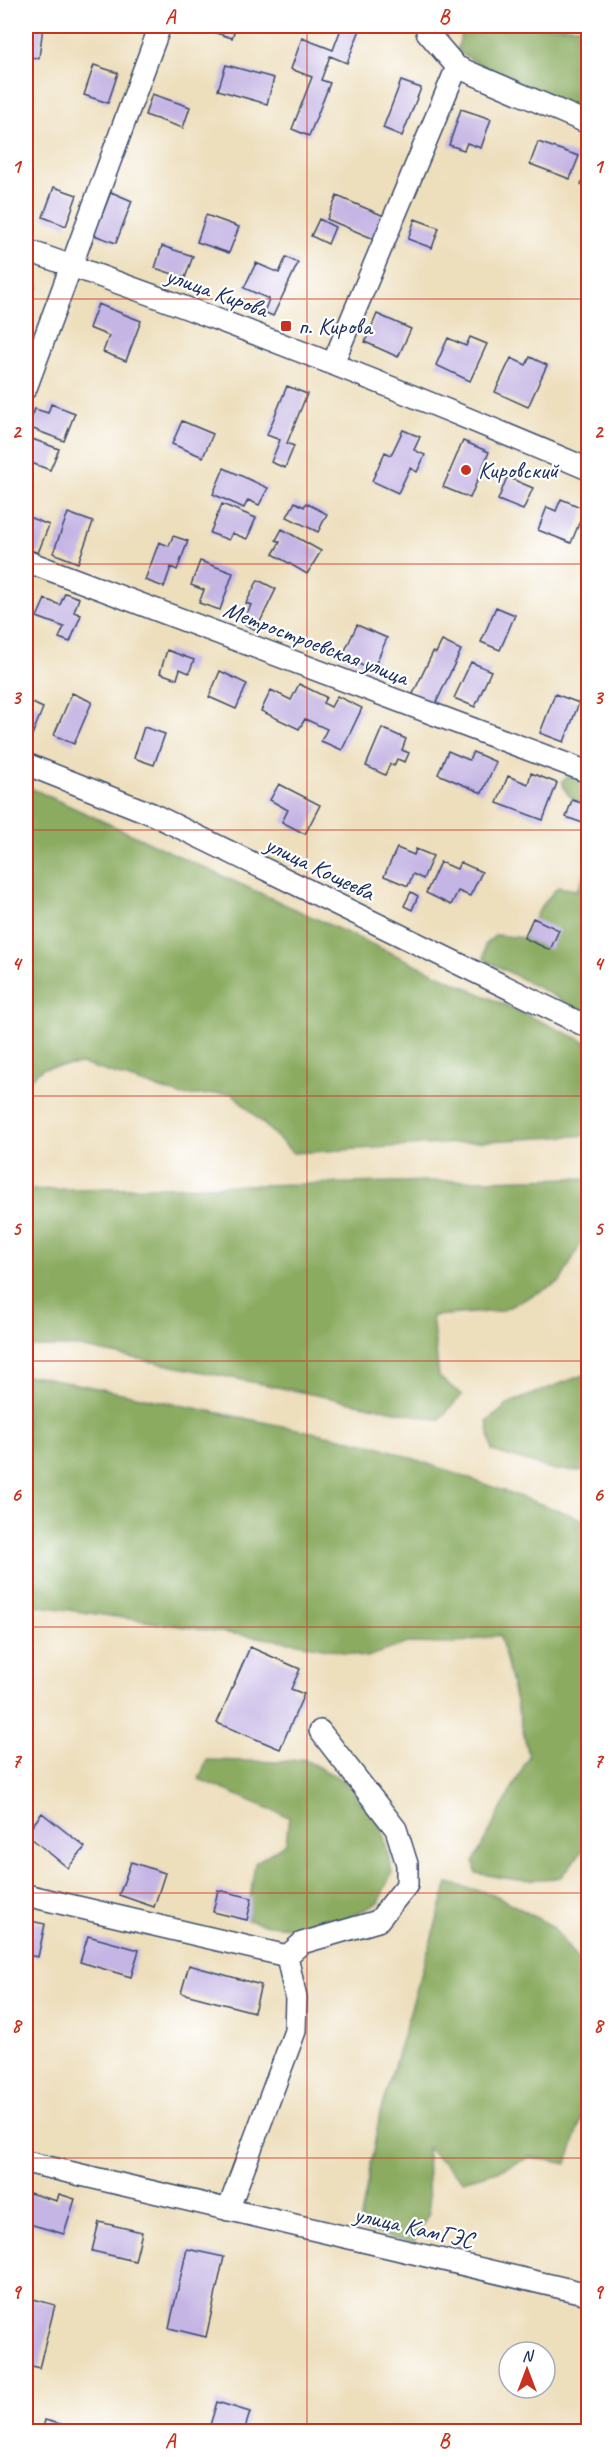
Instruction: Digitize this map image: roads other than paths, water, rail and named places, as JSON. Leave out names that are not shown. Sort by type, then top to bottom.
[{"type":"street","points":[[26,388],[160,26]]},
{"type":"street","points":[[427,32],[457,67],[588,123]]},
{"type":"street","points":[[333,363],[457,67]]},
{"type":"street","name":"улица Кирова","points":[[26,250],[333,363],[588,469]]},
{"type":"street","name":"Метростроевская улица","points":[[26,561],[588,772]]},
{"type":"street","name":"улица Кощеева","points":[[26,764],[152,814],[588,1027]]},
{"type":"street","points":[[287,1956],[302,1943],[378,1921],[407,1885],[407,1864],[396,1829],[320,1731]]},
{"type":"street","points":[[26,1895],[287,1956]]},
{"type":"street","points":[[228,2210],[295,2031],[296,1998],[287,1956]]},
{"type":"street","name":"улица КамГЭС","points":[[26,2162],[588,2294]]},
{"type":"place","name":"п. Кирова","points":[[286,326]]},
{"type":"place","name":"Кировский","points":[[466,470]]}]
